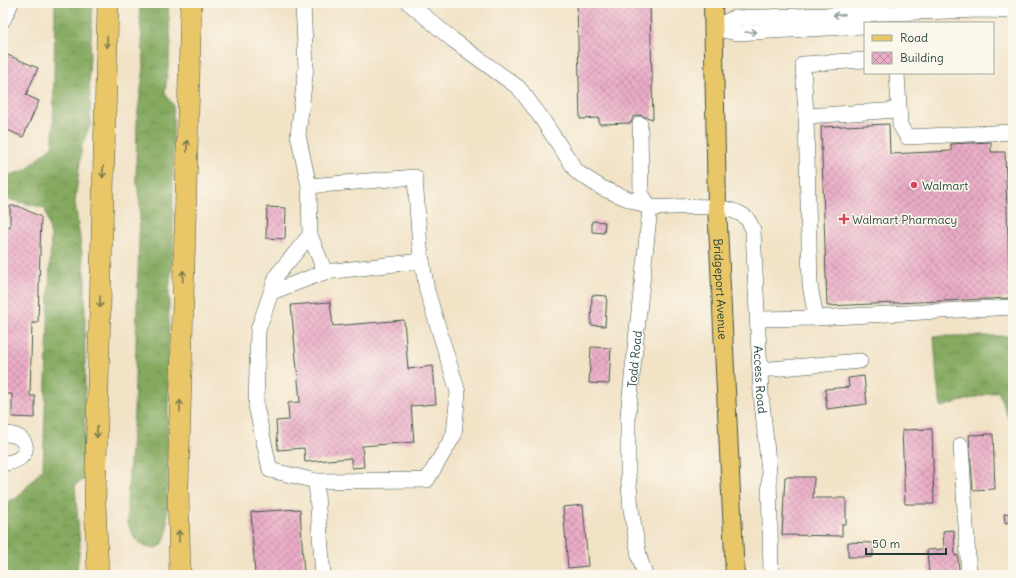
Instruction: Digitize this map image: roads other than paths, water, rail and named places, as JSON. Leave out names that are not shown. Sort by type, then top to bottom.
[{"type":"highway","points":[[98,575],[95,501],[108,3]]},
{"type":"highway","points":[[180,575],[178,488],[191,3]]},
{"type":"main road","name":"Bridgeport Avenue","points":[[713,3],[717,206],[735,575]]},
{"type":"street","points":[[3,20],[11,3]]},
{"type":"street","points":[[303,3],[306,68],[298,135],[309,186],[310,235],[325,272]]},
{"type":"street","points":[[409,3],[453,40],[519,88],[540,116],[576,172],[602,188],[650,208],[717,206]]},
{"type":"street","points":[[713,28],[734,18],[893,18],[980,10],[1013,12]]},
{"type":"street","points":[[713,28],[736,32],[864,26]]},
{"type":"street","points":[[816,318],[810,285],[806,116],[803,64],[864,60]]},
{"type":"street","points":[[897,74],[900,125],[907,137],[1013,132]]},
{"type":"street","points":[[806,116],[899,110]]},
{"type":"street","points":[[640,124],[641,193],[650,208]]},
{"type":"street","points":[[309,186],[415,177],[422,261],[427,291],[458,392],[454,435],[427,480],[316,481],[270,470],[256,406],[258,330],[277,275],[310,235]]},
{"type":"street","name":"Access Road","points":[[717,206],[744,216],[750,222],[753,230],[760,370],[769,472],[771,575]]},
{"type":"street","name":"Todd Road","points":[[645,575],[639,556],[631,509],[628,473],[628,416],[650,208]]},
{"type":"street","points":[[272,292],[325,272],[422,261]]},
{"type":"street","points":[[758,319],[816,318],[1013,307]]},
{"type":"street","points":[[760,370],[860,361]]},
{"type":"street","points":[[3,434],[14,434],[20,437],[24,444],[25,453],[20,459],[14,462],[3,463]]},
{"type":"street","points":[[961,445],[969,575]]},
{"type":"street","points":[[316,481],[323,575]]},
{"type":"place","name":"Walmart","points":[[914,185]]},
{"type":"place","name":"Walmart Pharmacy","points":[[844,219]]}]
